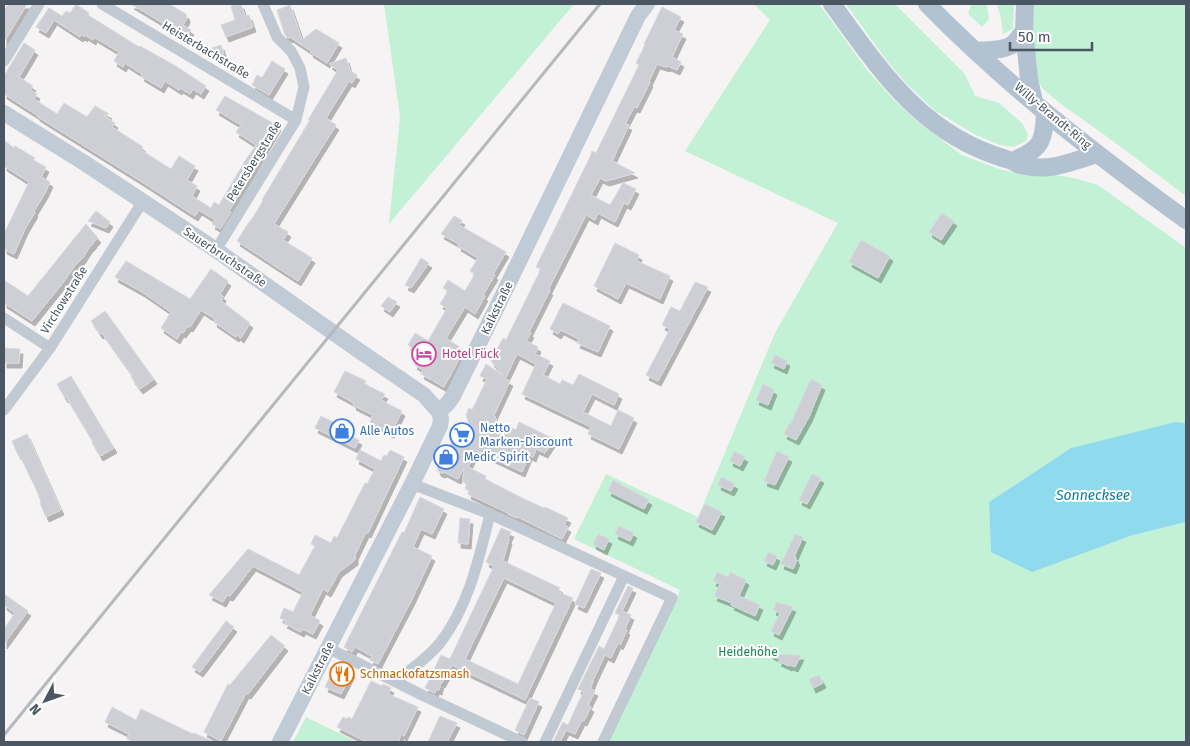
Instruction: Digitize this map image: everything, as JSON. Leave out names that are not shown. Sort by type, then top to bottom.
[{"type":"main road","points":[[832,4],[882,72],[909,101],[942,129],[966,144],[987,153],[1012,160],[1018,164],[1030,166],[1049,167],[1098,154]]},
{"type":"main road","name":"Willy-Brandt-Ring","points":[[927,4],[976,51],[1040,107],[1098,154],[1186,220]]},
{"type":"main road","points":[[1012,160],[1033,151],[1045,131],[1040,107],[1028,79],[1024,31],[1025,4]]},
{"type":"main road","points":[[976,51],[1009,47],[1024,31]]},
{"type":"street","points":[[4,62],[39,4]]},
{"type":"street","name":"Heisterbachstraße","points":[[102,4],[296,120]]},
{"type":"street","name":"Petersbergstraße","points":[[216,250],[296,120],[304,87],[300,68],[291,52],[277,36],[263,4]]},
{"type":"street","name":"Kalkstraße","points":[[280,742],[412,484],[440,426],[442,419],[440,412],[453,396],[501,301],[638,16],[647,4]]},
{"type":"street","name":"Sauerbruchstraße","points":[[4,113],[143,201],[216,250],[424,395],[440,412]]},
{"type":"street","name":"Virchowstraße","points":[[4,410],[50,348],[143,201]]},
{"type":"street","points":[[4,318],[50,348]]},
{"type":"street","points":[[412,484],[490,514],[672,598],[603,742]]},
{"type":"street","points":[[396,681],[440,644],[458,615],[477,568],[490,514]]},
{"type":"street","points":[[546,742],[624,576]]},
{"type":"street","points":[[328,648],[522,742]]},
{"type":"green space","points":[[384,4],[574,4],[389,224],[400,117]]},
{"type":"green space","name":"Heidehöhe","points":[[754,4],[819,4],[867,70],[894,100],[918,122],[962,155],[999,169],[1025,175],[1056,175],[1098,185],[1186,248],[1186,423],[1175,422],[1071,448],[989,502],[991,552],[1130,536],[1186,522],[1186,742],[607,742],[680,590],[574,539],[606,474],[698,517],[775,333],[838,223],[685,151],[770,20]]},
{"type":"green space","points":[[846,4],[895,4],[965,74],[975,96],[999,103],[1022,123],[1028,134],[1026,141],[1014,147],[1000,145],[976,135],[934,110],[906,83],[887,61]]},
{"type":"green space","points":[[971,4],[989,4],[987,5],[989,19],[982,27],[968,14]]},
{"type":"green space","points":[[997,4],[1014,5],[1013,29],[1003,34],[1001,18]]},
{"type":"green space","points":[[1033,4],[1186,4],[1186,196],[1042,88],[1035,74],[1032,33]]},
{"type":"green space","points":[[306,717],[357,742],[293,742]]},
{"type":"water","name":"Sonnecksee","points":[[1175,422],[1186,423],[1186,522],[1130,536],[1032,572],[991,552],[989,502],[1071,448]]},
{"type":"building","points":[[8,4],[27,4],[4,42],[4,11]]},
{"type":"building","points":[[76,4],[89,13],[88,15],[206,86],[201,94],[193,89],[190,94],[180,88],[179,90],[165,81],[161,88],[141,76],[142,74],[125,63],[123,67],[114,61],[119,52],[94,37],[93,40],[85,35],[80,37],[54,20],[46,33],[36,27],[49,8],[62,16],[66,11],[70,13]]},
{"type":"building","points":[[131,4],[169,4],[186,14],[187,18],[183,25],[191,30],[186,37]]},
{"type":"building","points":[[241,4],[245,16],[249,15],[253,27],[226,37],[221,25],[235,20],[231,6]]},
{"type":"building","points":[[290,5],[302,40],[316,29],[339,43],[327,63],[285,35],[277,10]]},
{"type":"building","points":[[662,7],[681,17],[674,30],[683,34],[672,57],[681,62],[677,70],[657,64],[637,108],[634,107],[625,124],[629,125],[612,161],[635,173],[606,181],[600,178],[591,195],[610,205],[623,183],[636,189],[628,205],[624,203],[615,222],[598,213],[595,220],[586,215],[548,290],[550,290],[526,341],[538,347],[535,354],[550,361],[543,375],[560,384],[562,380],[573,385],[579,374],[619,394],[614,405],[592,394],[583,412],[611,426],[618,410],[634,418],[619,449],[588,434],[591,427],[522,394],[536,364],[517,354],[505,379],[510,381],[494,415],[497,421],[516,430],[519,422],[554,439],[545,453],[536,449],[533,457],[529,455],[522,472],[478,451],[473,456],[468,467],[486,476],[485,479],[524,499],[568,518],[564,525],[568,527],[562,539],[468,494],[469,491],[465,489],[467,484],[463,482],[464,467],[458,479],[438,471],[437,468],[446,448],[452,442],[457,441],[456,432],[459,425],[471,431],[466,415],[469,408],[472,410],[487,379],[480,376],[486,364],[504,376],[491,361],[503,338],[506,340],[541,269],[536,267],[592,151],[596,153],[639,65],[636,63]]},
{"type":"building","points":[[24,43],[35,50],[19,77],[33,86],[30,90],[37,94],[34,99],[57,114],[64,103],[87,117],[95,106],[109,114],[103,115],[115,123],[112,127],[143,147],[141,150],[171,169],[179,156],[195,166],[187,180],[197,186],[192,196],[211,208],[214,202],[219,205],[256,145],[236,132],[241,125],[216,110],[225,96],[278,126],[220,229],[212,224],[215,220],[199,210],[195,216],[4,94],[4,76]]},
{"type":"building","points":[[221,45],[224,54],[215,57],[212,48]]},
{"type":"building","points":[[346,58],[350,71],[357,75],[352,83],[349,81],[326,118],[336,125],[274,224],[288,232],[283,240],[312,258],[298,281],[237,241],[263,201],[338,70],[329,64]]},
{"type":"building","points":[[272,61],[285,69],[269,95],[252,85],[257,75],[262,78]]},
{"type":"building","points":[[4,140],[14,148],[15,146],[35,158],[33,160],[46,167],[41,177],[50,182],[14,254],[4,249],[4,234],[29,182],[4,166]]},
{"type":"building","points":[[96,211],[110,222],[106,228],[88,221]]},
{"type":"building","points":[[942,213],[954,221],[941,240],[929,232]]},
{"type":"building","points":[[454,216],[462,220],[459,225],[506,252],[493,274],[495,275],[483,295],[485,296],[475,314],[465,307],[446,338],[464,350],[444,387],[421,374],[423,370],[414,364],[419,357],[412,352],[414,349],[408,345],[415,333],[428,341],[447,308],[440,304],[448,291],[443,288],[448,280],[465,291],[475,274],[470,271],[478,258],[441,234]]},
{"type":"building","points":[[86,224],[98,238],[32,321],[4,303],[4,280],[28,296]]},
{"type":"building","points":[[861,240],[890,256],[878,278],[849,262]]},
{"type":"building","points":[[615,243],[639,255],[637,261],[670,276],[660,299],[626,283],[618,299],[594,286]]},
{"type":"building","points":[[421,258],[429,263],[411,288],[405,285]]},
{"type":"building","points":[[126,261],[190,299],[211,269],[228,281],[220,294],[223,296],[221,301],[250,323],[241,338],[237,335],[236,337],[214,322],[215,319],[201,310],[190,327],[188,326],[183,333],[181,332],[177,339],[161,328],[171,312],[142,292],[115,277]]},
{"type":"building","points":[[695,282],[708,287],[658,381],[646,375],[670,329],[662,325],[671,307],[680,311]]},
{"type":"building","points":[[388,297],[397,302],[390,312],[381,306]]},
{"type":"building","points":[[563,303],[610,326],[598,352],[577,343],[579,339],[561,330],[558,334],[550,329]]},
{"type":"building","points":[[105,311],[154,379],[140,389],[131,377],[133,376],[91,321]]},
{"type":"building","points":[[4,348],[20,349],[19,363],[4,363]]},
{"type":"building","points":[[775,355],[787,361],[784,369],[771,363]]},
{"type":"building","points":[[345,371],[366,381],[364,384],[385,394],[381,400],[402,411],[391,433],[370,422],[373,415],[353,405],[354,403],[334,392]]},
{"type":"building","points":[[71,376],[114,448],[100,456],[57,384]]},
{"type":"building","points":[[811,379],[822,385],[809,417],[796,440],[784,434]]},
{"type":"building","points":[[763,384],[774,390],[768,405],[756,400]]},
{"type":"building","points":[[321,416],[347,429],[345,433],[359,440],[355,448],[315,428]]},
{"type":"building","points":[[27,434],[61,510],[46,517],[36,489],[12,441]]},
{"type":"building","points":[[360,450],[381,461],[390,450],[404,457],[368,533],[366,532],[355,555],[355,560],[339,572],[328,592],[323,589],[310,615],[320,621],[313,634],[303,629],[301,632],[284,623],[286,621],[280,618],[284,608],[293,612],[303,592],[253,566],[230,596],[227,595],[223,602],[209,595],[248,549],[299,575],[315,546],[311,544],[315,535],[331,543],[334,536],[337,538],[365,483],[367,484],[375,469],[356,459]]},
{"type":"building","points":[[734,451],[745,457],[740,466],[730,461]]},
{"type":"building","points":[[777,451],[789,457],[775,485],[764,481]]},
{"type":"building","points":[[812,474],[821,478],[807,504],[799,500]]},
{"type":"building","points":[[721,477],[735,484],[731,491],[718,485]]},
{"type":"building","points":[[613,480],[649,500],[644,509],[608,491]]},
{"type":"building","points":[[420,497],[444,509],[432,534],[421,529],[413,547],[432,556],[378,664],[370,660],[372,656],[355,647],[352,652],[344,647],[402,532],[404,533]]},
{"type":"building","points":[[705,504],[722,512],[712,530],[696,522]]},
{"type":"building","points":[[460,518],[470,519],[468,544],[458,543]]},
{"type":"building","points":[[619,526],[634,533],[630,541],[615,534]]},
{"type":"building","points":[[501,528],[511,532],[503,561],[560,588],[558,592],[573,598],[525,700],[452,665],[441,682],[439,690],[436,689],[435,693],[425,688],[441,655],[450,659],[494,566],[486,562]],"holes":[[[504,578],[556,603],[518,684],[465,659]]]},
{"type":"building","points":[[598,534],[609,539],[604,550],[593,544]]},
{"type":"building","points":[[795,534],[803,537],[794,557],[797,560],[793,569],[781,564]]},
{"type":"building","points":[[768,552],[777,556],[773,565],[764,561]]},
{"type":"building","points":[[591,569],[601,573],[584,608],[575,604]]},
{"type":"building","points":[[717,572],[728,577],[730,572],[746,580],[739,596],[760,605],[755,616],[731,605],[732,603],[714,596],[720,584],[713,581]]},
{"type":"building","points":[[628,586],[633,588],[622,611],[631,615],[625,629],[627,630],[611,658],[605,655],[594,678],[590,689],[595,691],[588,705],[591,707],[575,734],[566,730],[560,742],[553,742],[563,722],[568,725],[584,692],[578,689],[599,646],[604,649],[620,615],[615,613]]},
{"type":"building","points":[[4,594],[28,611],[4,644],[4,629],[15,613],[4,605]]},
{"type":"building","points":[[777,602],[793,607],[779,635],[771,631],[780,613],[773,610]]},
{"type":"building","points":[[226,621],[234,627],[200,672],[192,667]]},
{"type":"building","points":[[271,635],[285,646],[248,694],[246,693],[221,741],[204,732],[228,684],[230,685]]},
{"type":"building","points":[[770,654],[801,655],[795,667],[778,661],[780,659]]},
{"type":"building","points":[[336,664],[352,672],[341,694],[325,687]]},
{"type":"building","points":[[819,675],[823,683],[813,688],[809,679]]},
{"type":"building","points":[[371,681],[391,688],[388,694],[418,707],[404,736],[401,734],[398,742],[367,742],[337,727],[343,717],[352,719]]},
{"type":"building","points":[[530,698],[539,702],[524,735],[515,730]]},
{"type":"building","points":[[112,707],[136,720],[141,709],[214,742],[133,742],[127,739],[129,734],[105,722]]},
{"type":"building","points":[[440,716],[457,723],[447,742],[428,742]]},
{"type":"railway","points":[[4,735],[600,4]]},
{"type":"place","name":"Hotel Fück","points":[[424,354]]},
{"type":"place","name":"Alle Autos","points":[[342,431]]},
{"type":"place","name":"Netto Marken-Discount","points":[[462,435]]},
{"type":"place","name":"Medic Spirit","points":[[446,457]]},
{"type":"place","name":"Schmackofatzsmash","points":[[342,674]]}]
